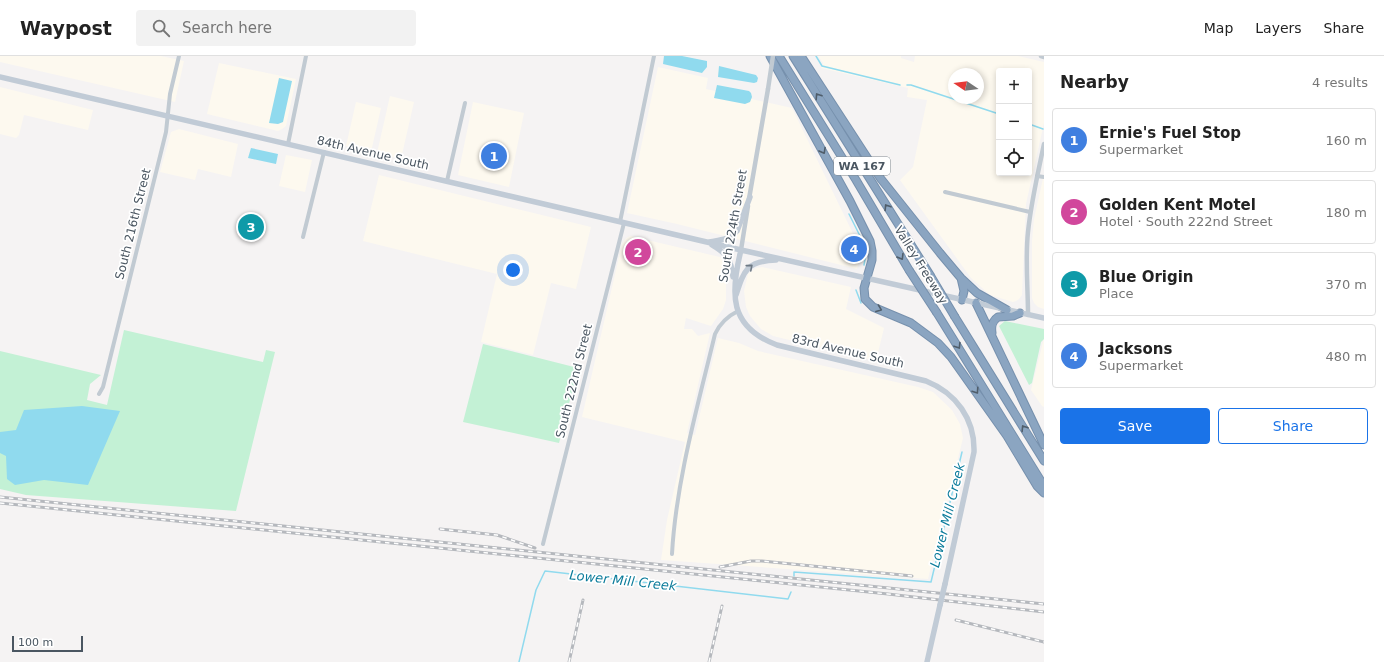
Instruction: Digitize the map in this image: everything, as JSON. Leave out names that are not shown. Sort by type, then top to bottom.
[{"type":"highway","points":[[772,56],[870,241],[872,255],[868,279],[864,288],[864,296],[868,303],[873,307],[911,323],[938,342],[951,356],[1007,436],[1037,486],[1044,494]]},
{"type":"highway","name":"Valley Freeway","points":[[779,56],[856,180],[909,270],[1044,486]]},
{"type":"highway","name":"Valley Freeway","points":[[793,56],[1044,461]]},
{"type":"highway","points":[[801,56],[881,179],[961,278],[977,293],[1007,310]]},
{"type":"highway","points":[[961,278],[964,291],[962,300]]},
{"type":"highway","points":[[976,303],[1044,446]]},
{"type":"highway","points":[[993,340],[992,324],[995,319],[998,317],[1013,316],[1020,313]]},
{"type":"main road","name":"84th Avenue South","points":[[0,77],[706,242],[1044,318]]},
{"type":"main road","points":[[706,242],[730,238],[737,231],[750,197]]},
{"type":"main road","points":[[706,242],[726,254],[732,270],[734,286]]},
{"type":"main road","name":"South 224th Street","points":[[738,311],[734,299],[734,286],[741,250]]},
{"type":"main road","points":[[734,299],[742,276],[750,266],[759,262],[784,260]]},
{"type":"main road","name":"83rd Avenue South","points":[[738,311],[750,330],[772,343],[926,381],[946,391],[959,404],[970,425],[974,439],[974,452],[927,662]]},
{"type":"street","name":"South 216th Street","points":[[99,394],[103,387],[166,132],[170,94],[179,56]]},
{"type":"street","points":[[288,144],[306,56]]},
{"type":"street","name":"South 222nd Street","points":[[543,544],[622,222],[654,56]]},
{"type":"street","name":"South 224th Street","points":[[741,250],[768,89],[772,56]]},
{"type":"street","points":[[447,181],[465,103]]},
{"type":"street","points":[[1028,315],[1027,250],[1030,212],[1044,144]]},
{"type":"street","points":[[303,237],[324,152]]},
{"type":"street","points":[[1037,176],[1044,177]]},
{"type":"street","points":[[945,192],[1030,212]]},
{"type":"street","points":[[672,554],[677,507],[688,449],[715,334],[717,328],[724,320],[738,311]]},
{"type":"shaded area","points":[[0,56],[161,56],[184,61],[175,102],[0,62]]},
{"type":"shaded area","points":[[818,56],[901,56],[901,58],[914,62],[915,56],[1018,56],[1044,62],[1044,123],[1026,204],[1022,295],[1019,299],[1013,302],[990,295],[971,278],[900,180],[913,167],[927,100],[907,97],[908,88],[821,68],[823,63]]},
{"type":"shaded area","points":[[219,63],[296,79],[286,126],[278,131],[207,114]]},
{"type":"shaded area","points":[[658,67],[708,78],[706,89],[792,108],[862,252],[857,269],[627,213]]},
{"type":"shaded area","points":[[0,87],[93,110],[88,130],[24,115],[19,135],[16,138],[0,134]]},
{"type":"shaded area","points":[[390,96],[414,102],[401,159],[377,153]]},
{"type":"shaded area","points":[[356,102],[381,108],[371,152],[346,146]]},
{"type":"shaded area","points":[[473,102],[524,113],[509,187],[458,175]]},
{"type":"shaded area","points":[[179,129],[238,144],[231,177],[198,169],[195,180],[160,172],[171,132]]},
{"type":"shaded area","points":[[286,155],[312,160],[305,192],[279,186]]},
{"type":"shaded area","points":[[1044,174],[1044,309],[1038,307],[1032,298],[1032,241],[1034,219]]},
{"type":"shaded area","points":[[379,175],[591,227],[576,289],[551,283],[533,355],[481,342],[497,274],[363,241]]},
{"type":"shaded area","points":[[630,236],[720,257],[726,266],[726,300],[723,309],[711,326],[686,318],[684,329],[692,329],[698,336],[710,333],[687,433],[695,435],[718,338],[739,343],[758,351],[918,387],[933,392],[952,410],[960,424],[963,438],[928,579],[661,560],[667,520],[685,442],[582,417],[622,244],[626,238]]},
{"type":"shaded area","points":[[762,267],[851,287],[846,309],[884,328],[876,361],[773,336],[761,329],[750,316],[746,307],[744,291],[748,274],[756,268]]},
{"type":"shaded area","points":[[1044,338],[1044,407],[1031,390]]},
{"type":"green space","points":[[1005,321],[1044,329],[1044,339],[1041,342],[1032,383],[1029,385],[999,326]]},
{"type":"green space","points":[[124,330],[263,362],[266,350],[275,352],[236,511],[26,495],[0,489],[0,351],[101,375],[90,384],[87,400],[107,405]]},
{"type":"green space","points":[[483,344],[578,368],[559,443],[463,422]]},
{"type":"water","points":[[664,56],[682,56],[707,61],[707,67],[702,73],[663,64]]},
{"type":"water","points":[[719,66],[756,75],[758,78],[757,82],[754,83],[718,77]]},
{"type":"water","points":[[279,78],[292,81],[283,122],[278,124],[269,123]]},
{"type":"water","points":[[717,85],[749,91],[752,97],[750,102],[745,104],[714,98]]},
{"type":"water","points":[[251,148],[278,154],[276,164],[248,158]]},
{"type":"water","points":[[82,406],[120,411],[88,485],[44,480],[15,485],[7,479],[6,456],[0,453],[0,432],[16,430],[24,410]]},
{"type":"waterway","points":[[816,56],[822,66],[900,85]]},
{"type":"waterway","points":[[907,85],[911,85],[996,113]]},
{"type":"waterway","points":[[1032,125],[1043,129]]},
{"type":"waterway","points":[[849,214],[861,238],[866,254],[864,265]]},
{"type":"waterway","points":[[856,290],[861,303]]},
{"type":"waterway","name":"Lower Mill Creek","points":[[794,576],[794,572],[931,582],[962,452]]},
{"type":"waterway","name":"Lower Mill Creek","points":[[519,662],[536,590],[545,571],[788,599],[791,592]]},
{"type":"railway","points":[[0,497],[1044,604]]},
{"type":"railway","points":[[0,503],[888,594],[1044,612]]},
{"type":"railway","points":[[440,529],[497,535],[535,548]]},
{"type":"railway","points":[[720,567],[751,561],[762,561],[912,576]]},
{"type":"railway","points":[[569,662],[583,600]]},
{"type":"railway","points":[[709,662],[722,606]]},
{"type":"railway","points":[[956,620],[1044,642]]},
{"type":"place","name":"Ernie's Fuel Stop","points":[[494,156]]},
{"type":"place","name":"Blue Origin","points":[[251,227]]},
{"type":"place","name":"Jacksons","points":[[854,249]]},
{"type":"place","name":"Golden Kent Motel","points":[[638,252]]}]
